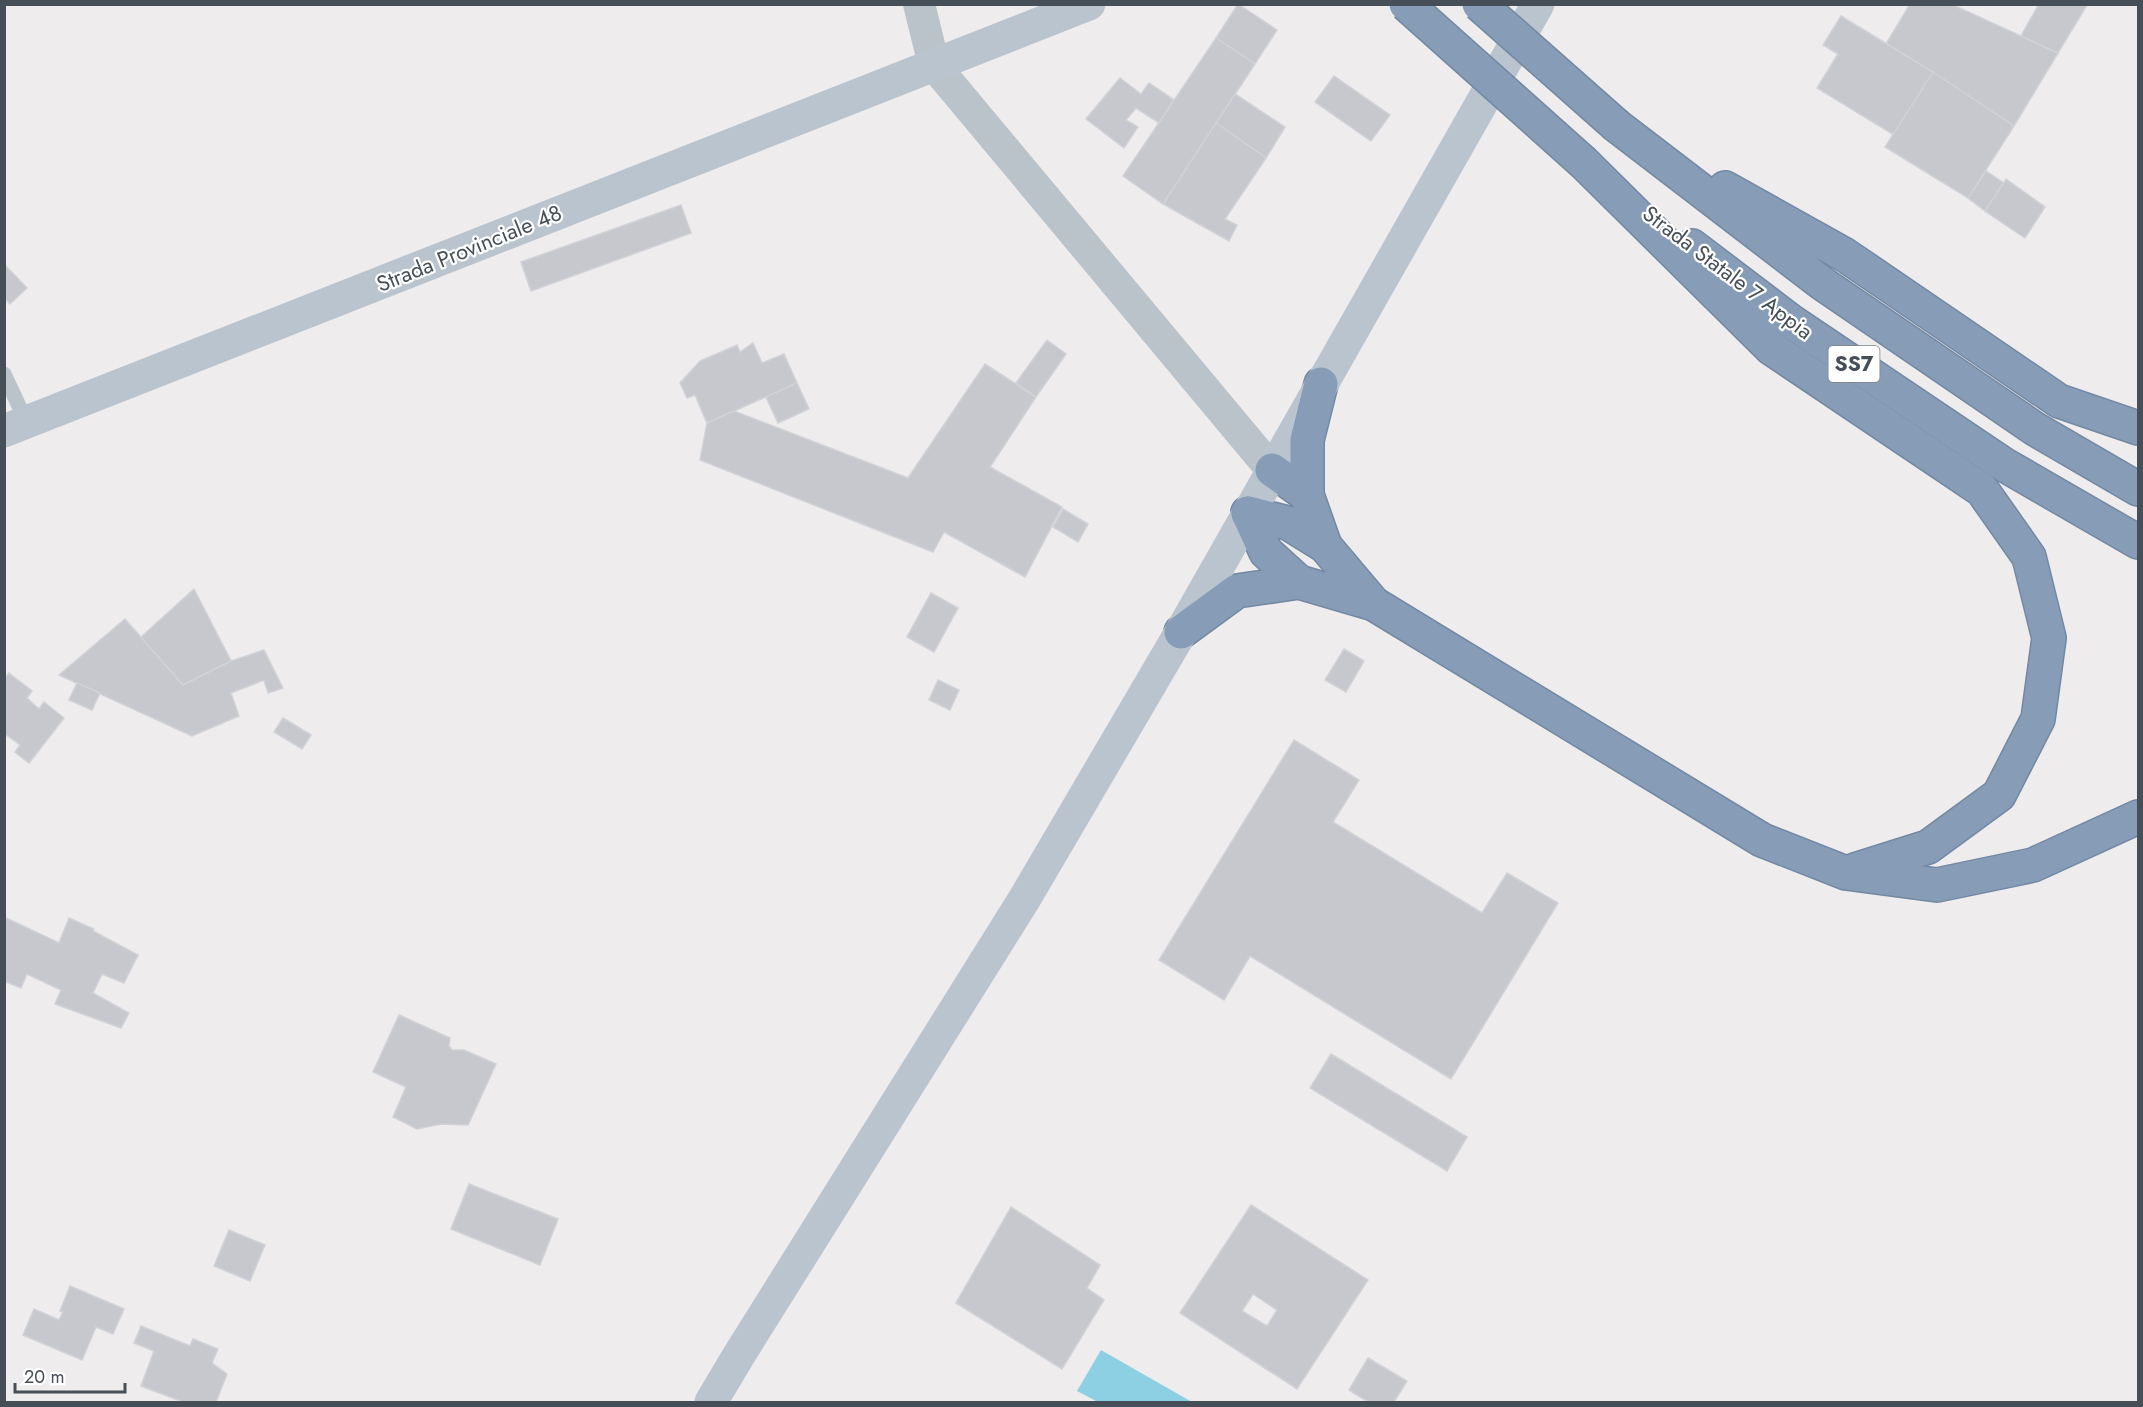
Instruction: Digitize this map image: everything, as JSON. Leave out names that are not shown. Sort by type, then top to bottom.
[{"type":"highway","name":"Strada Statale 7 Appia","points":[[1406,4],[1584,163],[1792,322],[2003,464],[2139,542]]},
{"type":"highway","name":"SS7","points":[[1479,4],[1617,126],[1823,284],[2035,429],[2139,489]]},
{"type":"highway","points":[[1617,126],[1845,255],[2060,401],[2139,428]]},
{"type":"highway","points":[[1584,163],[1771,348],[1982,490],[2029,557],[2049,638],[2038,719],[1999,795],[1928,847],[1846,873]]},
{"type":"highway","points":[[1321,384],[1307,440],[1306,495],[1325,546]]},
{"type":"highway","points":[[1272,471],[1306,495]]},
{"type":"highway","points":[[1248,513],[1288,523],[1325,546],[1374,604]]},
{"type":"highway","points":[[1248,513],[1266,552],[1299,582]]},
{"type":"highway","points":[[1180,632],[1237,591],[1299,582],[1374,604],[1762,840],[1846,873],[1937,885],[2033,865],[2139,817]]},
{"type":"main road","name":"Strada Provinciale 48","points":[[16,427],[1089,4]]},
{"type":"main road","points":[[711,1402],[1025,898],[1180,632],[1538,4]]},
{"type":"street","points":[[919,4],[934,64],[1272,471]]},
{"type":"lane","points":[[4,374],[16,427]]},
{"type":"water","points":[[1101,1350],[1192,1402],[1098,1402],[1077,1391]]},
{"type":"building","points":[[1238,4],[1277,30],[1255,64],[1216,38]]},
{"type":"building","points":[[1910,4],[1951,4],[2058,53],[2014,126],[1886,44]]},
{"type":"building","points":[[2039,4],[2087,5],[2058,53],[2021,36]]},
{"type":"building","points":[[1841,16],[1933,72],[1894,135],[1817,88],[1838,54],[1823,45]]},
{"type":"building","points":[[1216,38],[1255,64],[1163,204],[1123,176]]},
{"type":"building","points":[[1933,72],[2014,126],[1968,198],[1885,147]]},
{"type":"building","points":[[1334,76],[1390,115],[1371,141],[1315,102]]},
{"type":"building","points":[[1120,78],[1141,94],[1149,83],[1174,100],[1159,123],[1136,108],[1126,120],[1138,127],[1124,148],[1086,119]]},
{"type":"building","points":[[1235,94],[1285,127],[1266,158],[1216,123]]},
{"type":"building","points":[[1216,123],[1266,158],[1225,219],[1237,225],[1229,241],[1163,204]]},
{"type":"building","points":[[1986,171],[2004,183],[1985,211],[1968,198]]},
{"type":"building","points":[[2006,179],[2045,207],[2025,238],[1985,211]]},
{"type":"building","points":[[681,205],[691,233],[531,291],[521,262]]},
{"type":"building","points":[[4,264],[27,288],[10,304],[4,298]]},
{"type":"building","points":[[1047,340],[1066,354],[1036,397],[1016,383]]},
{"type":"building","points":[[753,343],[762,363],[784,354],[797,383],[707,423],[695,395],[687,398],[680,383],[700,361],[737,345],[740,352]]},
{"type":"building","points":[[985,364],[1036,397],[990,467],[1062,507],[1025,577],[944,532],[933,552],[700,460],[707,423],[734,411],[908,478]]},
{"type":"building","points":[[797,383],[809,409],[778,423],[766,397]]},
{"type":"building","points":[[1063,509],[1088,524],[1078,542],[1053,527]]},
{"type":"building","points":[[194,589],[231,661],[183,685],[140,638]]},
{"type":"building","points":[[931,593],[958,608],[934,652],[907,637]]},
{"type":"building","points":[[125,619],[183,685],[231,661],[264,650],[283,688],[268,693],[264,680],[231,693],[239,716],[192,736],[59,675]]},
{"type":"building","points":[[1344,649],[1364,661],[1346,692],[1325,680]]},
{"type":"building","points":[[9,673],[32,691],[27,698],[39,709],[44,702],[64,718],[29,763],[15,752],[20,745],[4,733],[4,679]]},
{"type":"building","points":[[938,680],[959,690],[950,710],[929,700]]},
{"type":"building","points":[[77,683],[100,693],[92,710],[69,700]]},
{"type":"building","points":[[283,718],[311,735],[302,749],[274,732]]},
{"type":"building","points":[[1294,740],[1359,780],[1333,822],[1482,913],[1507,873],[1558,903],[1451,1079],[1250,956],[1224,1000],[1159,960]]},
{"type":"building","points":[[4,917],[59,943],[69,918],[94,929],[93,931],[138,955],[124,983],[102,974],[93,993],[129,1013],[121,1028],[55,1004],[61,990],[27,974],[21,988],[4,981]]},
{"type":"building","points":[[399,1015],[450,1038],[449,1046],[452,1050],[464,1050],[496,1064],[468,1125],[441,1124],[417,1129],[393,1117],[406,1087],[373,1072]]},
{"type":"building","points":[[1331,1054],[1467,1137],[1447,1171],[1310,1088]]},
{"type":"building","points":[[469,1184],[558,1219],[540,1265],[451,1229]]},
{"type":"building","points":[[1251,1205],[1368,1280],[1297,1389],[1180,1313]],"holes":[[[1253,1294],[1277,1310],[1267,1326],[1242,1311]]]},
{"type":"building","points":[[1011,1207],[1100,1265],[1087,1288],[1104,1300],[1062,1369],[956,1303]]},
{"type":"building","points":[[229,1230],[265,1245],[250,1281],[214,1266]]},
{"type":"building","points":[[70,1286],[124,1309],[113,1334],[96,1327],[82,1360],[23,1335],[34,1309],[59,1320],[63,1312],[60,1311]]},
{"type":"building","points":[[141,1326],[190,1346],[193,1339],[218,1349],[212,1363],[227,1374],[216,1402],[183,1402],[141,1386],[154,1351],[134,1343]]},
{"type":"building","points":[[1368,1358],[1407,1381],[1394,1402],[1368,1402],[1349,1390]]}]
